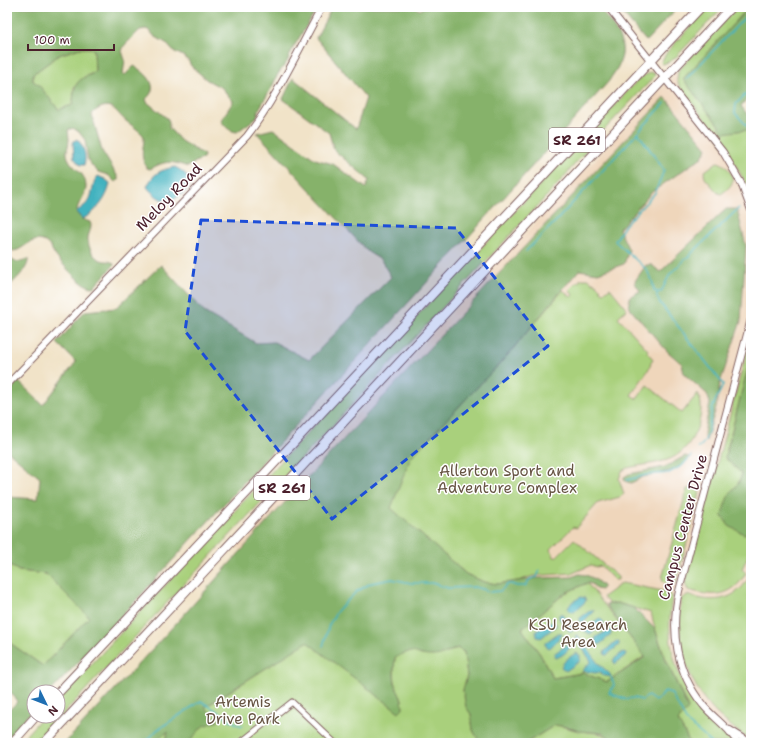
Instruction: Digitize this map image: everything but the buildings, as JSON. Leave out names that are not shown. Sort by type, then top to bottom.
[{"type":"main road","name":"SR 261","points":[[66,685],[260,480],[701,7]]},
{"type":"main road","name":"SR 261","points":[[44,743],[731,7]]},
{"type":"main road","points":[[12,743],[29,724]]},
{"type":"street","name":"Meloy Road","points":[[7,385],[247,136],[272,99],[322,7]]},
{"type":"street","points":[[608,7],[723,152],[741,184],[751,210]]},
{"type":"street","name":"Campus Center Drive","points":[[739,743],[727,728],[702,704],[690,685],[682,668],[675,644],[674,628],[675,606],[678,591],[751,319]]},
{"type":"street","points":[[240,743],[292,702],[335,743]]},
{"type":"street","name":"Campus Center Drive","points":[[727,728],[751,743]]},
{"type":"highlighted area","points":[[201,220],[456,228],[548,346],[332,519],[185,331]]},
{"type":"shaded area","points":[[681,68],[751,134],[751,743],[451,743],[390,685],[235,545]]},
{"type":"green space","points":[[7,7],[318,7],[293,48],[287,62],[278,74],[259,109],[257,117],[237,132],[232,131],[224,125],[221,120],[233,102],[222,88],[207,80],[191,66],[188,60],[173,51],[166,43],[154,36],[150,31],[146,29],[140,30],[124,46],[122,51],[125,60],[123,74],[125,75],[134,66],[147,76],[152,85],[152,89],[146,99],[147,102],[168,119],[169,128],[181,141],[204,155],[203,159],[188,167],[169,162],[150,169],[147,168],[144,163],[142,153],[144,141],[143,135],[111,107],[107,106],[98,109],[92,115],[102,151],[118,177],[118,180],[115,182],[108,175],[98,172],[93,167],[88,160],[85,140],[79,132],[73,128],[68,130],[69,139],[67,153],[70,162],[84,177],[86,191],[78,206],[77,213],[82,219],[90,222],[91,226],[88,240],[90,247],[95,257],[103,261],[112,262],[114,265],[95,286],[92,287],[82,283],[75,277],[63,265],[49,245],[43,241],[33,241],[20,249],[12,251],[7,249]],"holes":[[[80,48],[91,48],[94,50],[95,71],[79,81],[75,87],[73,104],[59,110],[38,84],[33,81],[33,74],[59,55]]]},
{"type":"green space","points":[[332,7],[414,7],[420,10],[424,7],[598,7],[617,32],[622,46],[622,54],[619,65],[609,81],[106,633],[58,684],[26,684],[26,718],[7,738],[7,712],[18,701],[7,689],[7,641],[43,666],[89,617],[46,574],[19,571],[7,564],[7,497],[38,499],[40,478],[9,452],[7,454],[7,393],[18,381],[43,405],[76,362],[57,343],[85,311],[116,308],[161,265],[204,312],[256,343],[274,342],[309,360],[391,277],[381,260],[368,252],[257,133],[273,129],[315,159],[333,164],[366,188],[369,180],[334,150],[329,133],[283,99],[293,78],[356,129],[366,98],[316,38]]},
{"type":"green space","points":[[617,7],[678,7],[646,41]]},
{"type":"green space","points":[[708,7],[723,7],[675,58],[663,64],[661,62],[667,52]]},
{"type":"green space","points":[[737,7],[749,7],[683,79],[723,132],[745,130],[751,136],[751,184],[749,186],[751,189],[751,195],[727,152],[677,81],[678,71]]},
{"type":"green space","points":[[749,7],[751,7],[751,95],[741,106],[751,119],[751,136],[745,130],[723,133],[683,79]]},
{"type":"green space","points":[[80,48],[91,48],[94,50],[95,71],[84,77],[74,87],[73,104],[59,110],[33,81],[33,74],[59,55]]},
{"type":"green space","points":[[651,72],[655,74],[654,77],[604,130],[557,185],[66,711],[66,691],[641,77]]},
{"type":"green space","points":[[665,97],[707,148],[702,157],[652,192],[619,229],[629,250],[624,264],[598,273],[579,270],[505,358],[411,457],[391,508],[466,574],[484,582],[497,584],[537,578],[572,577],[579,574],[595,579],[603,586],[601,590],[596,589],[592,584],[587,583],[565,593],[522,629],[540,654],[553,678],[583,673],[607,682],[645,657],[606,605],[617,603],[634,608],[655,629],[665,658],[688,709],[678,721],[690,743],[617,743],[603,733],[579,731],[555,725],[526,743],[480,743],[473,730],[471,714],[466,707],[463,690],[467,676],[464,652],[457,648],[439,655],[426,656],[410,652],[395,658],[394,680],[403,705],[403,708],[399,712],[307,642],[205,707],[219,721],[203,726],[188,743],[168,742],[166,740],[168,732],[150,743],[65,743],[180,619],[295,491]]},
{"type":"green space","points":[[717,162],[727,167],[732,178],[731,185],[721,194],[718,193],[705,178],[704,174],[705,171]]},
{"type":"green space","points":[[726,209],[737,209],[746,246],[741,321],[720,383],[716,408],[706,441],[704,433],[710,403],[707,394],[684,374],[682,364],[667,351],[631,310],[629,305],[629,297],[640,291],[635,281],[646,265],[652,265],[660,272]]},
{"type":"green space","points":[[7,258],[17,262],[28,259],[28,263],[24,271],[7,288]]},
{"type":"green space","name":"Allerton Sport and Adventure Complex","points":[[580,279],[590,279],[590,281],[595,283],[603,293],[610,288],[627,309],[618,317],[648,350],[647,352],[653,359],[647,372],[631,395],[637,399],[647,385],[682,413],[698,393],[701,405],[699,421],[693,438],[682,451],[675,456],[667,460],[627,468],[622,471],[619,479],[624,494],[620,497],[598,503],[576,528],[573,527],[551,549],[554,557],[556,557],[574,539],[618,577],[618,580],[614,580],[601,566],[596,567],[591,565],[573,573],[533,576],[518,581],[497,584],[484,582],[466,574],[390,508],[411,457],[505,358],[563,290],[571,297],[573,295],[569,290],[580,281]]},
{"type":"green space","points":[[751,336],[751,355],[725,457],[741,473],[741,477],[728,498],[722,516],[744,534],[751,531],[751,549],[742,569],[746,573],[735,587],[721,594],[706,594],[688,590],[685,584]]},
{"type":"green space","points":[[751,355],[751,531],[744,534],[729,526],[722,516],[725,504],[741,476],[741,473],[725,458]]},
{"type":"green space","points":[[685,456],[689,457],[684,464],[674,470],[643,477],[631,483],[624,480],[624,477],[629,474],[665,467]]},
{"type":"green space","points":[[694,487],[700,493],[676,583],[670,586],[663,581],[662,578],[687,489]]},
{"type":"green space","points":[[7,564],[19,571],[46,574],[90,617],[43,666],[7,641]]},
{"type":"green space","points":[[751,575],[751,741],[715,712],[697,687],[690,674],[681,645],[680,615],[681,599],[687,595],[701,599],[721,599],[733,594],[741,588]]},
{"type":"green space","name":"KSU Research Area","points":[[587,583],[645,656],[607,682],[583,673],[553,678],[540,654],[522,629],[565,593]]},
{"type":"green space","points":[[622,583],[668,592],[672,598],[670,613],[671,642],[683,683],[703,713],[734,743],[690,743],[678,721],[688,708],[663,650],[651,613],[617,603],[609,604],[603,597]]},
{"type":"green space","name":"Artemis Drive Park","points":[[294,632],[403,701],[395,680],[395,658],[404,653],[414,651],[421,655],[447,653],[457,648],[464,652],[467,676],[463,690],[466,707],[471,714],[473,730],[480,743],[150,743],[272,664]]},
{"type":"green space","points":[[36,724],[54,724],[36,743],[19,743]]},
{"type":"green space","points":[[555,725],[608,736],[617,743],[526,743]]},
{"type":"water","points":[[77,139],[84,151],[84,165],[80,165],[74,158],[73,143]]},
{"type":"water","points":[[175,167],[188,177],[189,188],[172,200],[163,200],[147,187],[155,175],[165,169]]},
{"type":"water","points":[[98,176],[110,183],[109,189],[100,205],[87,217],[82,219],[76,212],[89,200],[95,180]]},
{"type":"water","points":[[581,597],[585,598],[586,601],[574,612],[569,611],[568,608],[572,602]]},
{"type":"water","points":[[591,610],[594,611],[582,623],[579,621],[580,618]]},
{"type":"water","points":[[561,613],[573,628],[571,632],[559,618]]},
{"type":"water","points":[[599,618],[604,622],[603,625],[590,634],[585,631],[586,629]]},
{"type":"water","points":[[551,622],[556,624],[556,626],[541,638],[537,637],[536,631]]},
{"type":"water","points":[[609,630],[611,631],[611,635],[599,645],[595,642],[596,637]]},
{"type":"water","points":[[558,633],[563,634],[551,647],[549,648],[545,645],[545,643]]},
{"type":"water","points":[[577,634],[597,662],[610,674],[611,677],[601,675],[601,672],[595,673],[582,671],[591,661],[576,639],[575,637]]},
{"type":"water","points":[[616,641],[619,642],[619,645],[605,655],[604,652]]},
{"type":"water","points":[[568,644],[571,645],[567,651],[555,658],[555,653]]},
{"type":"water","points":[[623,652],[626,653],[626,655],[615,664],[613,660]]},
{"type":"water","points":[[576,653],[580,655],[580,661],[566,671],[561,667],[562,665],[567,659]]},
{"type":"waterway","points":[[686,79],[751,11]]},
{"type":"waterway","points":[[751,89],[736,104],[735,113],[751,130]]},
{"type":"waterway","points":[[526,251],[556,221],[665,103]]},
{"type":"waterway","points":[[638,133],[664,170],[655,193],[625,225],[615,241],[646,269],[656,292],[661,292],[670,274],[739,208]]},
{"type":"waterway","points":[[657,293],[660,303],[723,384],[714,404],[707,435],[702,445],[698,448]]},
{"type":"waterway","points":[[627,480],[647,475],[669,473],[683,465],[691,456]]},
{"type":"waterway","points":[[323,646],[329,625],[337,611],[356,592],[371,583],[392,579],[411,583],[432,583],[448,588],[475,587],[489,592],[500,591],[508,584],[525,586],[530,579],[537,577],[540,570]]},
{"type":"waterway","points":[[611,677],[614,685],[609,693],[625,699],[634,698],[642,700],[648,696],[655,701],[661,697],[665,691],[671,693],[687,722],[712,743]]},
{"type":"waterway","points":[[145,743],[157,730],[201,701],[237,724],[243,725]]}]
